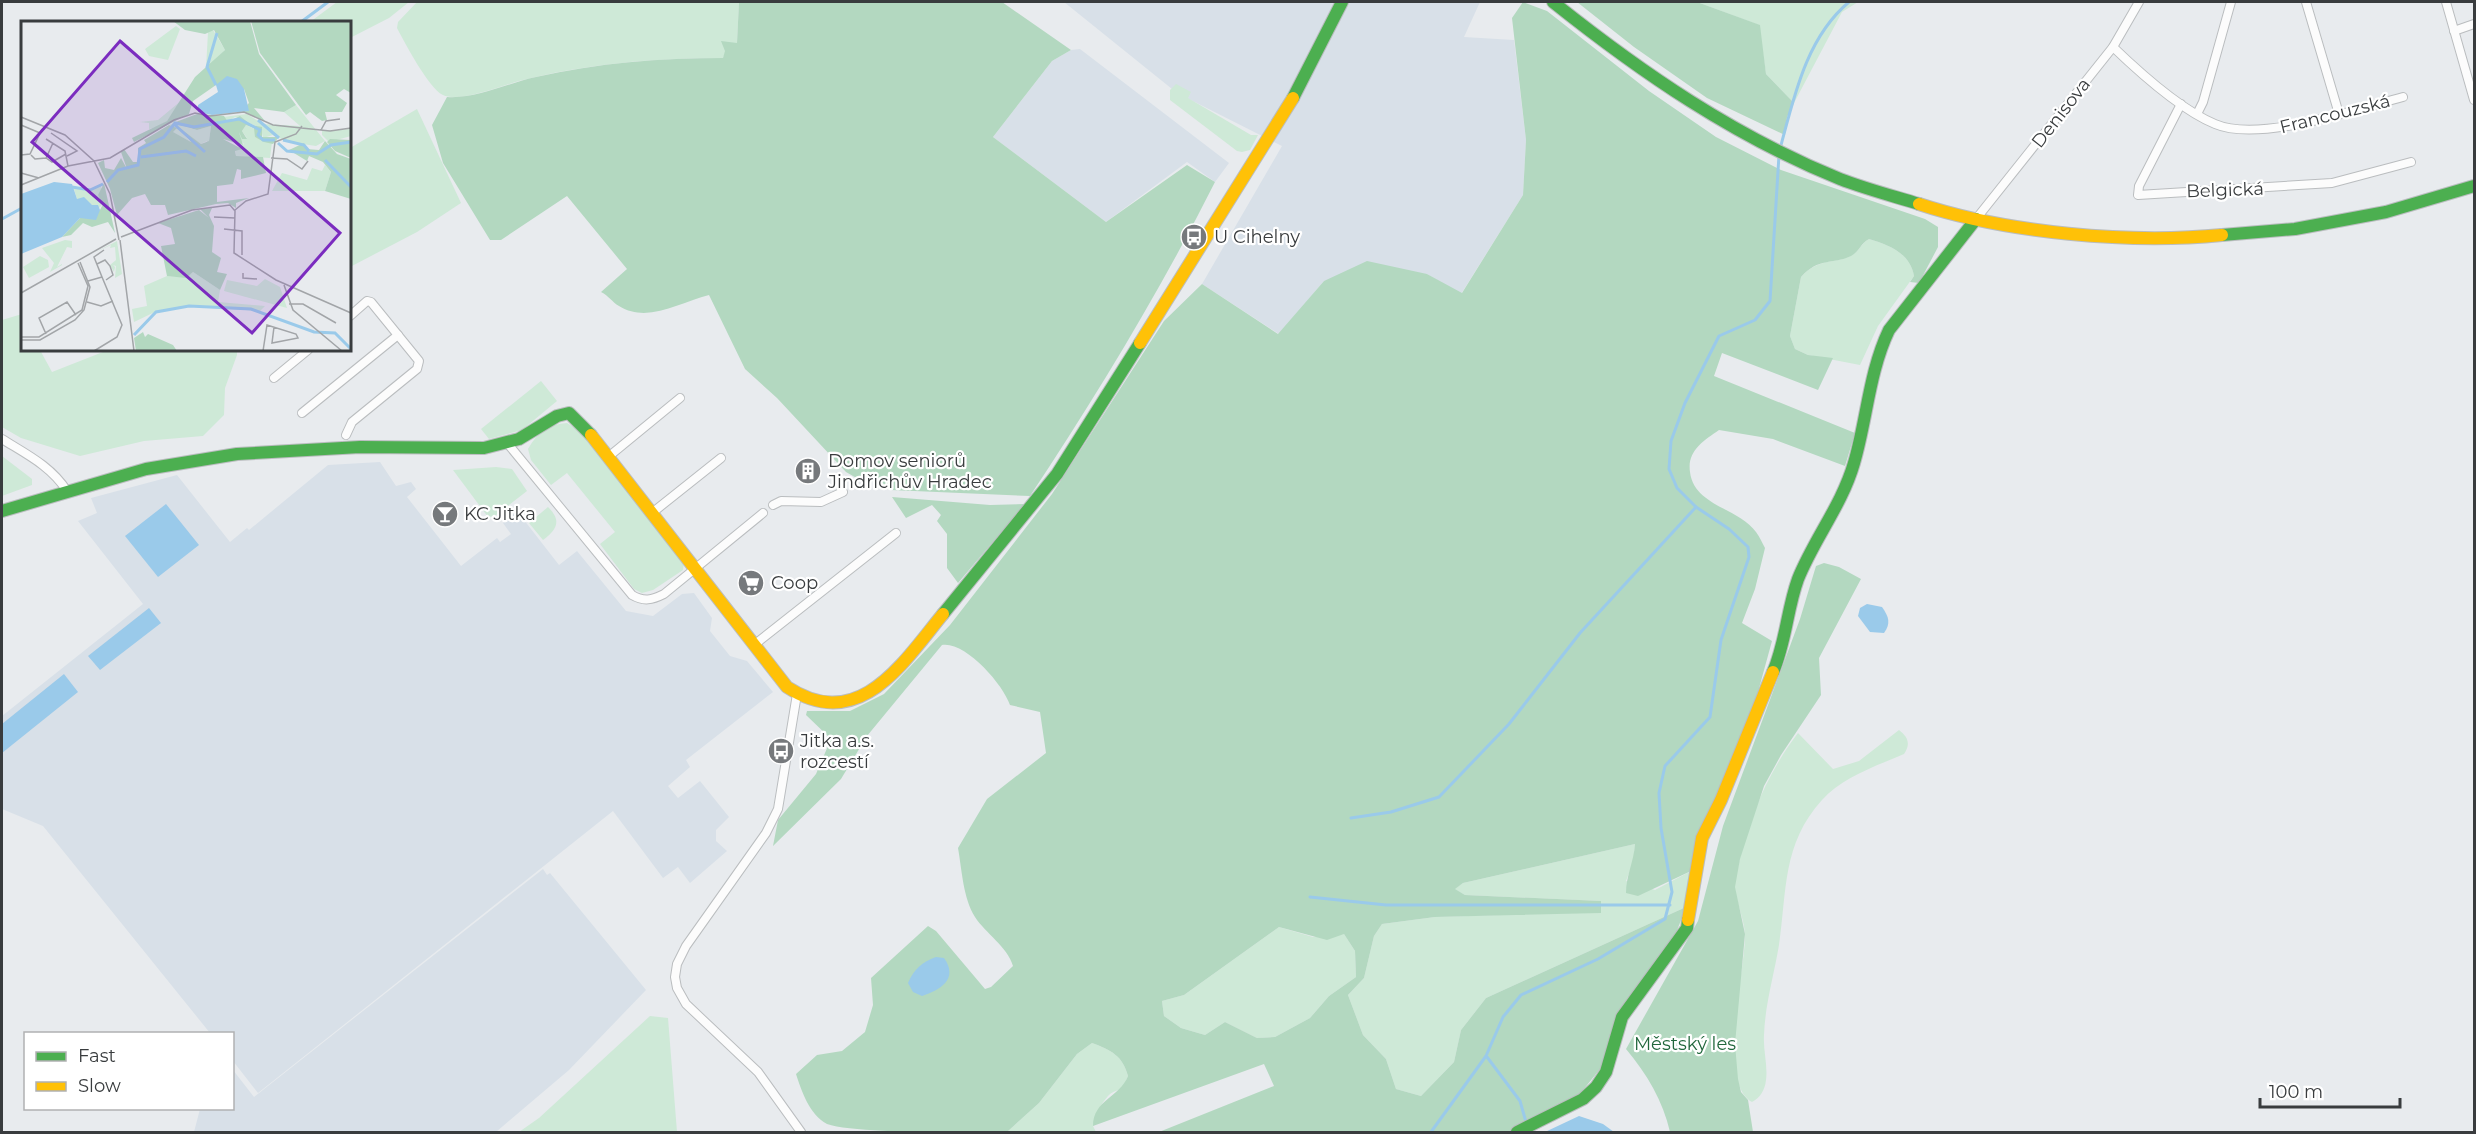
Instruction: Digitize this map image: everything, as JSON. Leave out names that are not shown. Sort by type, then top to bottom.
[{"type":"street","points":[[2,511],[67,490],[146,469],[237,454],[360,447],[484,448],[508,444],[528,435],[557,416],[569,413],[582,423],[788,687],[813,701],[831,704],[852,701],[874,689],[896,670],[1037,503],[1072,452],[1303,82],[1342,2]]},
{"type":"street","points":[[1553,2],[1658,82],[1758,142],[1877,192],[1976,219],[2051,231],[2125,237],[2244,235],[2361,217],[2475,186]]},
{"type":"street","name":"Denisova","points":[[1976,219],[2113,47],[2139,2]]},
{"type":"street","points":[[2197,114],[2203,102],[2231,2]]},
{"type":"street","points":[[2306,2],[2338,114]]},
{"type":"street","points":[[2446,2],[2475,100]]},
{"type":"street","points":[[2454,30],[2475,24]]},
{"type":"street","name":"Francouzská","points":[[2113,47],[2181,104],[2217,125],[2268,131],[2403,97]]},
{"type":"street","name":"Belgická","points":[[2181,104],[2139,186],[2138,195],[2332,183],[2411,162]]},
{"type":"street","points":[[1517,1132],[1582,1099],[1596,1088],[1606,1072],[1622,1017],[1687,928],[1702,838],[1721,800],[1782,651],[1798,580],[1844,490],[1854,464],[1879,351],[1889,330],[1976,219]]},
{"type":"street","points":[[346,435],[352,422],[417,369],[419,361],[371,302],[367,301],[351,315]]},
{"type":"street","points":[[302,413],[398,335]]},
{"type":"street","points":[[274,378],[307,351]]},
{"type":"street","points":[[613,453],[680,398]]},
{"type":"street","points":[[2,439],[52,472],[67,490]]},
{"type":"street","points":[[508,444],[632,595],[639,599],[654,599],[764,513]]},
{"type":"street","points":[[652,513],[721,458]]},
{"type":"street","points":[[773,505],[781,501],[821,502],[843,492]]},
{"type":"street","points":[[754,645],[896,533]]},
{"type":"street","points":[[797,694],[778,809],[750,857],[686,946],[677,964],[675,977],[679,994],[686,1004],[758,1072],[801,1132]]},
{"type":"shaded area","name":"U Cihelny","points":[[1064,2],[1480,2],[1464,37],[1514,40],[1526,140],[1523,195],[1461,294],[1427,274],[1324,281],[1279,334],[1202,284],[1282,146],[1177,93]]},
{"type":"shaded area","points":[[1080,49],[1229,163],[1215,182],[1187,162],[1106,222],[993,137],[1052,61],[1071,50]]},
{"type":"shaded area","points":[[380,462],[396,486],[411,482],[416,489],[407,497],[461,566],[497,538],[500,542],[511,534],[503,523],[517,511],[559,565],[577,551],[626,611],[653,616],[682,594],[694,593],[712,618],[710,631],[730,656],[747,661],[773,692],[686,760],[690,767],[668,786],[678,798],[700,781],[729,817],[716,830],[716,841],[727,851],[690,883],[678,867],[663,878],[613,811],[258,1093],[234,1062],[234,1032],[209,1032],[43,826],[2,809],[2,716],[143,604],[78,521],[97,513],[91,498],[177,475],[230,542],[247,528],[249,530],[328,465]]},
{"type":"shaded area","points":[[543,869],[547,875],[550,873],[646,990],[569,1070],[496,1132],[194,1132],[200,1110],[234,1110],[234,1071],[254,1097]]},
{"type":"green space","points":[[337,2],[409,2],[389,18],[351,37],[351,21],[311,21]]},
{"type":"green space","points":[[417,2],[739,2],[737,43],[726,51],[723,58],[672,59],[594,66],[544,75],[469,95],[450,97],[437,91],[431,84],[397,28],[398,22]]},
{"type":"green space","points":[[739,2],[1002,2],[1071,50],[1052,61],[993,137],[1106,222],[1187,165],[1215,182],[1127,342],[1030,496],[891,490],[878,479],[867,484],[846,472],[777,398],[745,369],[709,295],[653,312],[641,313],[619,306],[601,292],[627,269],[567,196],[501,240],[490,240],[443,163],[432,125],[447,97],[469,96],[536,77],[582,68],[653,60],[723,58],[725,51],[721,41],[737,43]]},
{"type":"green space","points":[[1523,2],[1547,11],[1649,91],[1716,137],[1781,170],[1925,219],[1938,227],[1938,247],[1919,283],[1910,282],[1914,276],[1912,268],[1898,251],[1869,239],[1851,256],[1820,264],[1801,277],[1790,336],[1795,349],[1808,355],[1833,358],[1818,390],[1722,353],[1714,376],[1855,433],[1845,466],[1773,439],[1719,430],[1697,447],[1691,458],[1690,472],[1693,483],[1700,492],[1708,500],[1748,524],[1765,548],[1755,589],[1742,623],[1772,641],[1758,692],[1700,837],[1691,871],[1638,896],[1626,893],[1635,844],[1463,883],[1455,889],[1465,895],[1601,901],[1601,913],[1435,917],[1382,924],[1374,936],[1364,978],[1348,995],[1363,1035],[1386,1059],[1396,1089],[1421,1096],[1454,1062],[1461,1030],[1486,998],[1686,907],[1673,941],[1618,1024],[1600,1069],[1575,1100],[1516,1132],[1159,1132],[1274,1086],[1264,1064],[1093,1126],[1097,1110],[1119,1089],[1128,1076],[1123,1063],[1115,1055],[1092,1043],[1077,1054],[1039,1103],[1007,1132],[887,1131],[827,1124],[811,1109],[796,1074],[817,1055],[842,1051],[865,1032],[873,1005],[871,978],[928,926],[936,931],[985,989],[991,987],[1013,966],[1006,952],[975,917],[971,909],[958,848],[987,799],[1046,753],[1040,712],[1010,705],[1000,686],[972,657],[951,646],[942,645],[867,736],[841,779],[773,846],[778,820],[816,774],[831,739],[806,715],[807,711],[850,711],[884,694],[950,625],[1052,494],[1164,321],[1202,284],[1278,334],[1324,281],[1367,261],[1427,274],[1462,293],[1523,195],[1526,140],[1512,18]],"holes":[[[1279,927],[1327,940],[1344,934],[1355,951],[1356,977],[1329,996],[1310,1018],[1275,1037],[1257,1038],[1225,1022],[1205,1035],[1181,1028],[1164,1016],[1162,1001],[1184,995]]]},
{"type":"green space","points":[[1577,2],[1697,2],[1760,25],[1766,74],[1794,103],[1787,117],[1785,135],[1707,98],[1634,47]]},
{"type":"green space","points":[[1697,2],[1858,2],[1842,12],[1794,103],[1766,74],[1759,25]]},
{"type":"green space","points":[[1176,84],[1191,92],[1188,98],[1251,135],[1258,135],[1250,150],[1237,151],[1170,100],[1170,90]]},
{"type":"green space","points":[[417,109],[461,203],[417,232],[351,266],[351,147]]},
{"type":"green space","points":[[1869,239],[1898,251],[1908,261],[1914,276],[1878,326],[1860,365],[1808,355],[1795,349],[1790,336],[1801,277],[1808,270],[1822,263],[1849,257]]},
{"type":"green space","points":[[21,314],[21,351],[41,351],[52,372],[105,351],[237,351],[225,388],[224,415],[203,436],[144,441],[80,456],[21,438],[2,427],[2,320]]},
{"type":"green space","points":[[541,381],[557,401],[522,430],[489,439],[481,429]]},
{"type":"green space","points":[[567,423],[580,431],[684,563],[683,570],[653,590],[642,593],[634,589],[600,544],[615,532],[567,473],[551,485],[531,460],[528,449],[535,438],[549,427]]},
{"type":"green space","points":[[2,456],[32,479],[32,485],[2,496]]},
{"type":"green space","points":[[496,467],[512,469],[527,491],[495,516],[488,517],[453,470]]},
{"type":"green space","points":[[892,497],[990,505],[1025,504],[958,583],[947,568],[947,534],[937,521],[941,515],[932,505],[906,518]]},
{"type":"green space","points":[[548,507],[555,517],[556,525],[543,540],[529,523]]},
{"type":"green space","name":"Městský les","points":[[1824,563],[1839,567],[1861,579],[1819,658],[1821,695],[1781,755],[1764,786],[1740,859],[1735,887],[1745,934],[1735,1044],[1738,1079],[1741,1092],[1748,1100],[1753,1132],[1670,1132],[1653,1088],[1626,1049],[1698,921],[1723,826],[1800,619],[1816,566]]},
{"type":"green space","points":[[1899,730],[1908,741],[1904,754],[1860,773],[1830,792],[1809,817],[1793,851],[1766,1012],[1765,1084],[1760,1096],[1752,1102],[1741,1090],[1736,1072],[1734,1049],[1745,934],[1735,886],[1739,862],[1755,811],[1769,778],[1798,733],[1833,769],[1859,761]]},
{"type":"green space","points":[[1635,844],[1634,860],[1626,881],[1655,890],[1691,871],[1686,907],[1486,998],[1461,1030],[1454,1062],[1421,1096],[1396,1089],[1386,1059],[1363,1035],[1348,995],[1364,978],[1374,936],[1382,924],[1435,917],[1601,912],[1600,901],[1465,895],[1454,889],[1463,883]]},
{"type":"green space","points":[[1279,927],[1313,937],[1344,934],[1355,951],[1356,977],[1329,996],[1310,1018],[1275,1037],[1257,1038],[1225,1022],[1205,1035],[1181,1028],[1164,1016],[1162,1001],[1184,995]]},
{"type":"green space","points":[[650,1016],[668,1018],[677,1132],[519,1132],[539,1118]]},
{"type":"green space","points":[[1092,1043],[1115,1055],[1123,1063],[1128,1076],[1123,1086],[1111,1093],[1101,1106],[1093,1126],[1096,1132],[1007,1132],[1039,1103],[1077,1054]]},
{"type":"water","points":[[166,504],[199,545],[158,577],[125,536]]},
{"type":"water","points":[[1867,604],[1882,607],[1888,617],[1884,633],[1870,632],[1858,616],[1860,608]]},
{"type":"water","points":[[149,608],[161,623],[100,670],[88,656]]},
{"type":"water","points":[[64,674],[78,692],[2,753],[2,724]]},
{"type":"water","points":[[936,957],[944,958],[948,965],[948,978],[945,983],[922,996],[913,992],[908,983],[913,974],[927,961]]},
{"type":"water","points":[[1579,1116],[1603,1124],[1614,1132],[1545,1132]]},
{"type":"waterway","points":[[302,21],[328,2]]},
{"type":"waterway","points":[[1780,149],[1797,89],[1812,51],[1834,17],[1849,2]]},
{"type":"waterway","points":[[1431,1132],[1486,1056],[1503,1017],[1521,995],[1598,959],[1665,919],[1672,892],[1661,828],[1659,793],[1665,766],[1710,717],[1721,640],[1749,557],[1748,547],[1729,529],[1696,507],[1677,488],[1669,469],[1671,441],[1685,403],[1719,336],[1755,320],[1770,301],[1779,155]]},
{"type":"waterway","points":[[2,219],[21,209]]},
{"type":"waterway","points":[[1351,818],[1391,812],[1439,797],[1509,724],[1580,633],[1696,507]]},
{"type":"waterway","points":[[1310,897],[1386,905],[1670,905]]},
{"type":"waterway","points":[[1487,1057],[1520,1101],[1526,1122]]},
{"type":"traffic: fast","points":[[1293,98],[1342,2]]},
{"type":"traffic: fast","points":[[1553,2],[1620,54],[1726,123],[1801,162],[1840,179],[1919,204]]},
{"type":"traffic: fast","points":[[2222,235],[2295,229],[2386,212],[2474,186]]},
{"type":"traffic: fast","points":[[1773,672],[1798,579],[1849,478],[1877,362],[1889,330],[1976,219]]},
{"type":"traffic: fast","points":[[943,614],[1057,474],[1140,343]]},
{"type":"traffic: fast","points":[[2,511],[146,469],[237,454],[360,447],[484,448],[519,439],[557,416],[569,413],[591,435]]},
{"type":"traffic: fast","points":[[1517,1132],[1583,1099],[1596,1087],[1606,1072],[1622,1017],[1687,928],[1688,920]]},
{"type":"traffic: slow","points":[[1140,343],[1293,98]]},
{"type":"traffic: slow","points":[[1919,204],[1990,222],[2069,234],[2148,238],[2222,235]]},
{"type":"traffic: slow","points":[[591,435],[787,687],[813,699],[836,702],[857,698],[877,687],[895,671],[943,614]]},
{"type":"traffic: slow","points":[[1688,920],[1702,838],[1721,800],[1773,672]]},
{"type":"place","name":"U Cihelny","points":[[1194,237]]},
{"type":"place","name":"Domov seniorů Jindřichův Hradec","points":[[808,471]]},
{"type":"place","name":"KC Jitka","points":[[445,514]]},
{"type":"place","name":"Coop","points":[[751,583]]},
{"type":"place","name":"Jitka a.s. rozcestí","points":[[781,751]]}]
